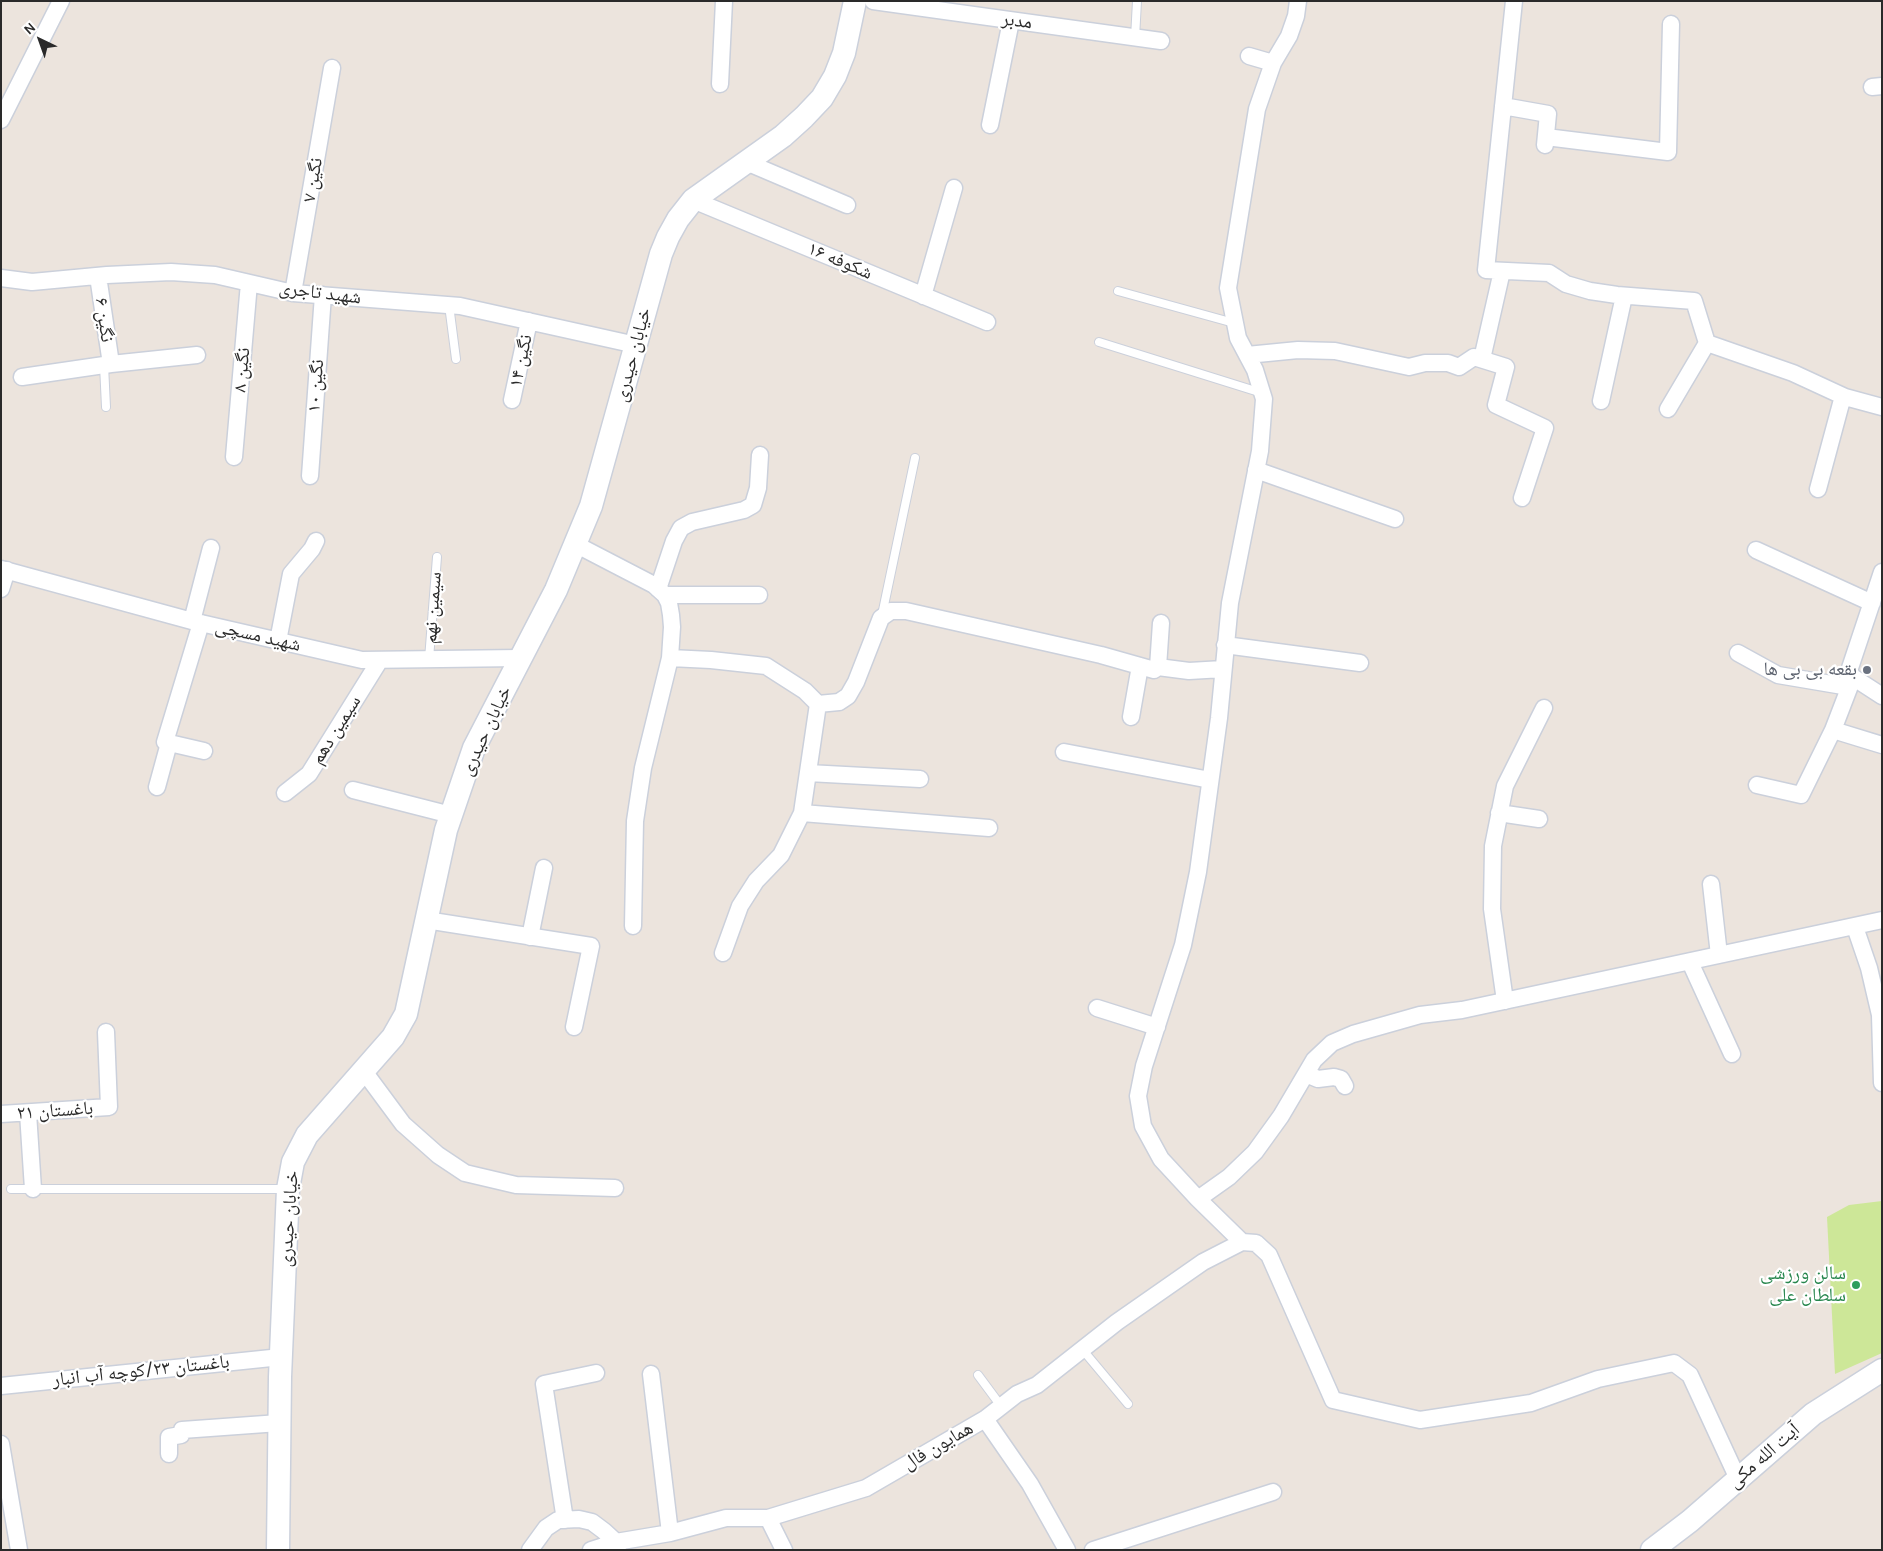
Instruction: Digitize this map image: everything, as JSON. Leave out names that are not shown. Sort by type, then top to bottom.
[{"type":"street","points":[[1,120],[61,1]]},
{"type":"street","points":[[720,84],[724,1]]},
{"type":"street","name":"خیابان حیدری","points":[[278,1550],[281,1357],[288,1189],[293,1162],[307,1134],[393,1037],[406,1014],[446,830],[451,815],[474,748],[556,590],[592,506],[661,254],[678,219],[693,200],[783,136],[822,98],[835,76],[844,53],[856,1]]},
{"type":"street","name":"مدبر","points":[[873,1],[1161,41]]},
{"type":"street","points":[[1298,1],[1296,16],[1289,36],[1273,63],[1257,109],[1228,288],[1238,338],[1255,370],[1264,399],[1260,451],[1230,603],[1219,718],[1198,872],[1183,945],[1144,1066],[1138,1096],[1143,1126],[1161,1159],[1198,1199],[1242,1242],[1256,1243],[1269,1255],[1334,1400],[1420,1420],[1531,1403],[1598,1379],[1674,1363],[1690,1375],[1738,1479]]},
{"type":"street","points":[[1514,1],[1486,270],[1548,273],[1566,284],[1590,291],[1624,296],[1694,301],[1707,343],[1668,409]]},
{"type":"street","points":[[990,125],[1012,21]]},
{"type":"street","points":[[1503,106],[1548,114],[1546,141],[1668,152],[1672,24]]},
{"type":"street","points":[[1249,56],[1273,63]]},
{"type":"street","name":"نگین ۷","points":[[294,293],[332,68]]},
{"type":"street","points":[[746,162],[847,206]]},
{"type":"street","points":[[923,296],[954,188]]},
{"type":"street","name":"شکوفه ۱۶","points":[[693,200],[987,322]]},
{"type":"street","points":[[1482,359],[1502,271]]},
{"type":"street","name":"شهید تاجری","points":[[1,278],[32,282],[98,276],[180,273],[215,275],[294,293],[460,306],[636,345]]},
{"type":"street","name":"نگین ۶","points":[[98,276],[107,364]]},
{"type":"street","name":"نگین ۸","points":[[234,457],[249,283]]},
{"type":"street","name":"نگین ۱۰","points":[[310,476],[323,295]]},
{"type":"street","points":[[1601,401],[1624,296]]},
{"type":"street","name":"نگین ۱۴","points":[[512,400],[529,321]]},
{"type":"street","points":[[1707,343],[1792,373],[1843,396],[1882,408]]},
{"type":"street","points":[[1247,356],[1298,350],[1335,351],[1409,367],[1425,363],[1448,363],[1459,367],[1474,357],[1506,367],[1496,405],[1545,428],[1522,498]]},
{"type":"street","points":[[22,376],[107,364],[197,355]]},
{"type":"street","points":[[1818,488],[1843,396]]},
{"type":"street","points":[[662,592],[674,541],[681,528],[692,522],[744,510],[752,505],[758,488],[760,455]]},
{"type":"street","points":[[1256,470],[1395,519]]},
{"type":"street","points":[[278,641],[291,574],[312,550],[316,541]]},
{"type":"street","points":[[575,544],[654,585],[662,592],[669,603],[671,615],[670,658],[643,768],[635,821],[633,926]]},
{"type":"street","points":[[204,751],[165,742],[196,622],[211,548]]},
{"type":"street","points":[[1756,550],[1872,603]]},
{"type":"street","points":[[1,589],[4,569]]},
{"type":"street","name":"شهید مسچی","points":[[4,569],[196,622],[362,660],[520,658]]},
{"type":"street","points":[[1757,785],[1801,795],[1833,730],[1851,682],[1848,674],[1882,572]]},
{"type":"street","points":[[662,592],[759,595]]},
{"type":"street","points":[[818,704],[839,702],[848,696],[856,682],[881,618],[891,610],[906,611],[1101,655],[1154,670],[1158,667],[1189,671],[1223,669]]},
{"type":"street","points":[[1158,667],[1161,623]]},
{"type":"street","points":[[1225,645],[1360,663]]},
{"type":"street","points":[[1738,652],[1778,675],[1851,682],[1882,696]]},
{"type":"street","points":[[670,658],[766,666],[805,691],[818,704]]},
{"type":"street","name":"سیمین دهم","points":[[285,793],[309,774],[380,660]]},
{"type":"street","points":[[1131,717],[1140,666]]},
{"type":"street","points":[[723,953],[740,906],[756,881],[781,855],[802,813],[818,704]]},
{"type":"street","points":[[1505,1001],[1492,909],[1493,846],[1505,786],[1544,708]]},
{"type":"street","points":[[1833,730],[1882,745]]},
{"type":"street","points":[[157,787],[169,743]]},
{"type":"street","points":[[1064,752],[1210,780]]},
{"type":"street","points":[[808,773],[920,779]]},
{"type":"street","points":[[354,790],[451,815]]},
{"type":"street","points":[[802,813],[988,828]]},
{"type":"street","points":[[1500,813],[1539,820]]},
{"type":"street","points":[[530,937],[544,868]]},
{"type":"street","points":[[1711,884],[1719,955]]},
{"type":"street","points":[[426,920],[591,946],[574,1026]]},
{"type":"street","points":[[1198,1199],[1229,1177],[1255,1152],[1281,1116],[1314,1060],[1332,1043],[1353,1034],[1420,1015],[1462,1010],[1882,920]]},
{"type":"street","points":[[1855,927],[1869,968],[1880,1016],[1882,1083]]},
{"type":"street","points":[[1690,962],[1732,1054]]},
{"type":"street","points":[[1098,1008],[1158,1027]]},
{"type":"street","name":"باغستان ۲۱","points":[[1,1114],[109,1108],[106,1032]]},
{"type":"street","points":[[364,1070],[403,1124],[438,1156],[466,1173],[516,1185],[615,1188]]},
{"type":"street","points":[[1306,1074],[1318,1079],[1334,1077],[1340,1079],[1345,1086]]},
{"type":"street","points":[[28,1113],[33,1189]]},
{"type":"street","name":"همایون فال","points":[[591,1550],[617,1546],[726,1518],[768,1518],[866,1488],[985,1419],[1017,1394],[1036,1385],[1117,1322],[1203,1262],[1242,1242]]},
{"type":"street","name":"باغستان ۲۳/کوچه آب انبار","points":[[1,1386],[281,1357]]},
{"type":"street","name":"آیت الله مکی","points":[[1652,1550],[1690,1521],[1813,1414],[1882,1370]]},
{"type":"street","points":[[565,1520],[544,1384],[596,1373]]},
{"type":"street","points":[[651,1374],[670,1533]]},
{"type":"street","points":[[985,1419],[1030,1484],[1067,1550]]},
{"type":"street","points":[[169,1454],[169,1437],[181,1435],[182,1430],[280,1424]]},
{"type":"street","points":[[1,1444],[19,1550]]},
{"type":"street","points":[[1093,1550],[1273,1492]]},
{"type":"street","points":[[768,1518],[784,1550]]},
{"type":"street","points":[[530,1550],[546,1528],[558,1520],[579,1519],[592,1522],[617,1546]]},
{"type":"lane","points":[[1135,38],[1137,1]]},
{"type":"lane","points":[[1118,291],[1235,324]]},
{"type":"lane","points":[[449,305],[456,359]]},
{"type":"lane","points":[[1099,342],[1262,393]]},
{"type":"lane","points":[[106,407],[107,364]]},
{"type":"lane","points":[[881,618],[915,458]]},
{"type":"lane","name":"سیمین نهم","points":[[430,659],[437,557]]},
{"type":"lane","points":[[11,1189],[288,1189]]},
{"type":"lane","points":[[1082,1349],[1128,1404]]},
{"type":"lane","points":[[978,1375],[1002,1406]]},
{"type":"green space","name":"سالن ورزشی سلطان علی","points":[[1882,1201],[1882,1353],[1835,1374],[1827,1217],[1849,1205]]},
{"type":"place","name":"بقعه بی بی ها","points":[[1867,670]]},
{"type":"place","name":"سالن ورزشی سلطان علی","points":[[1856,1285]]}]
